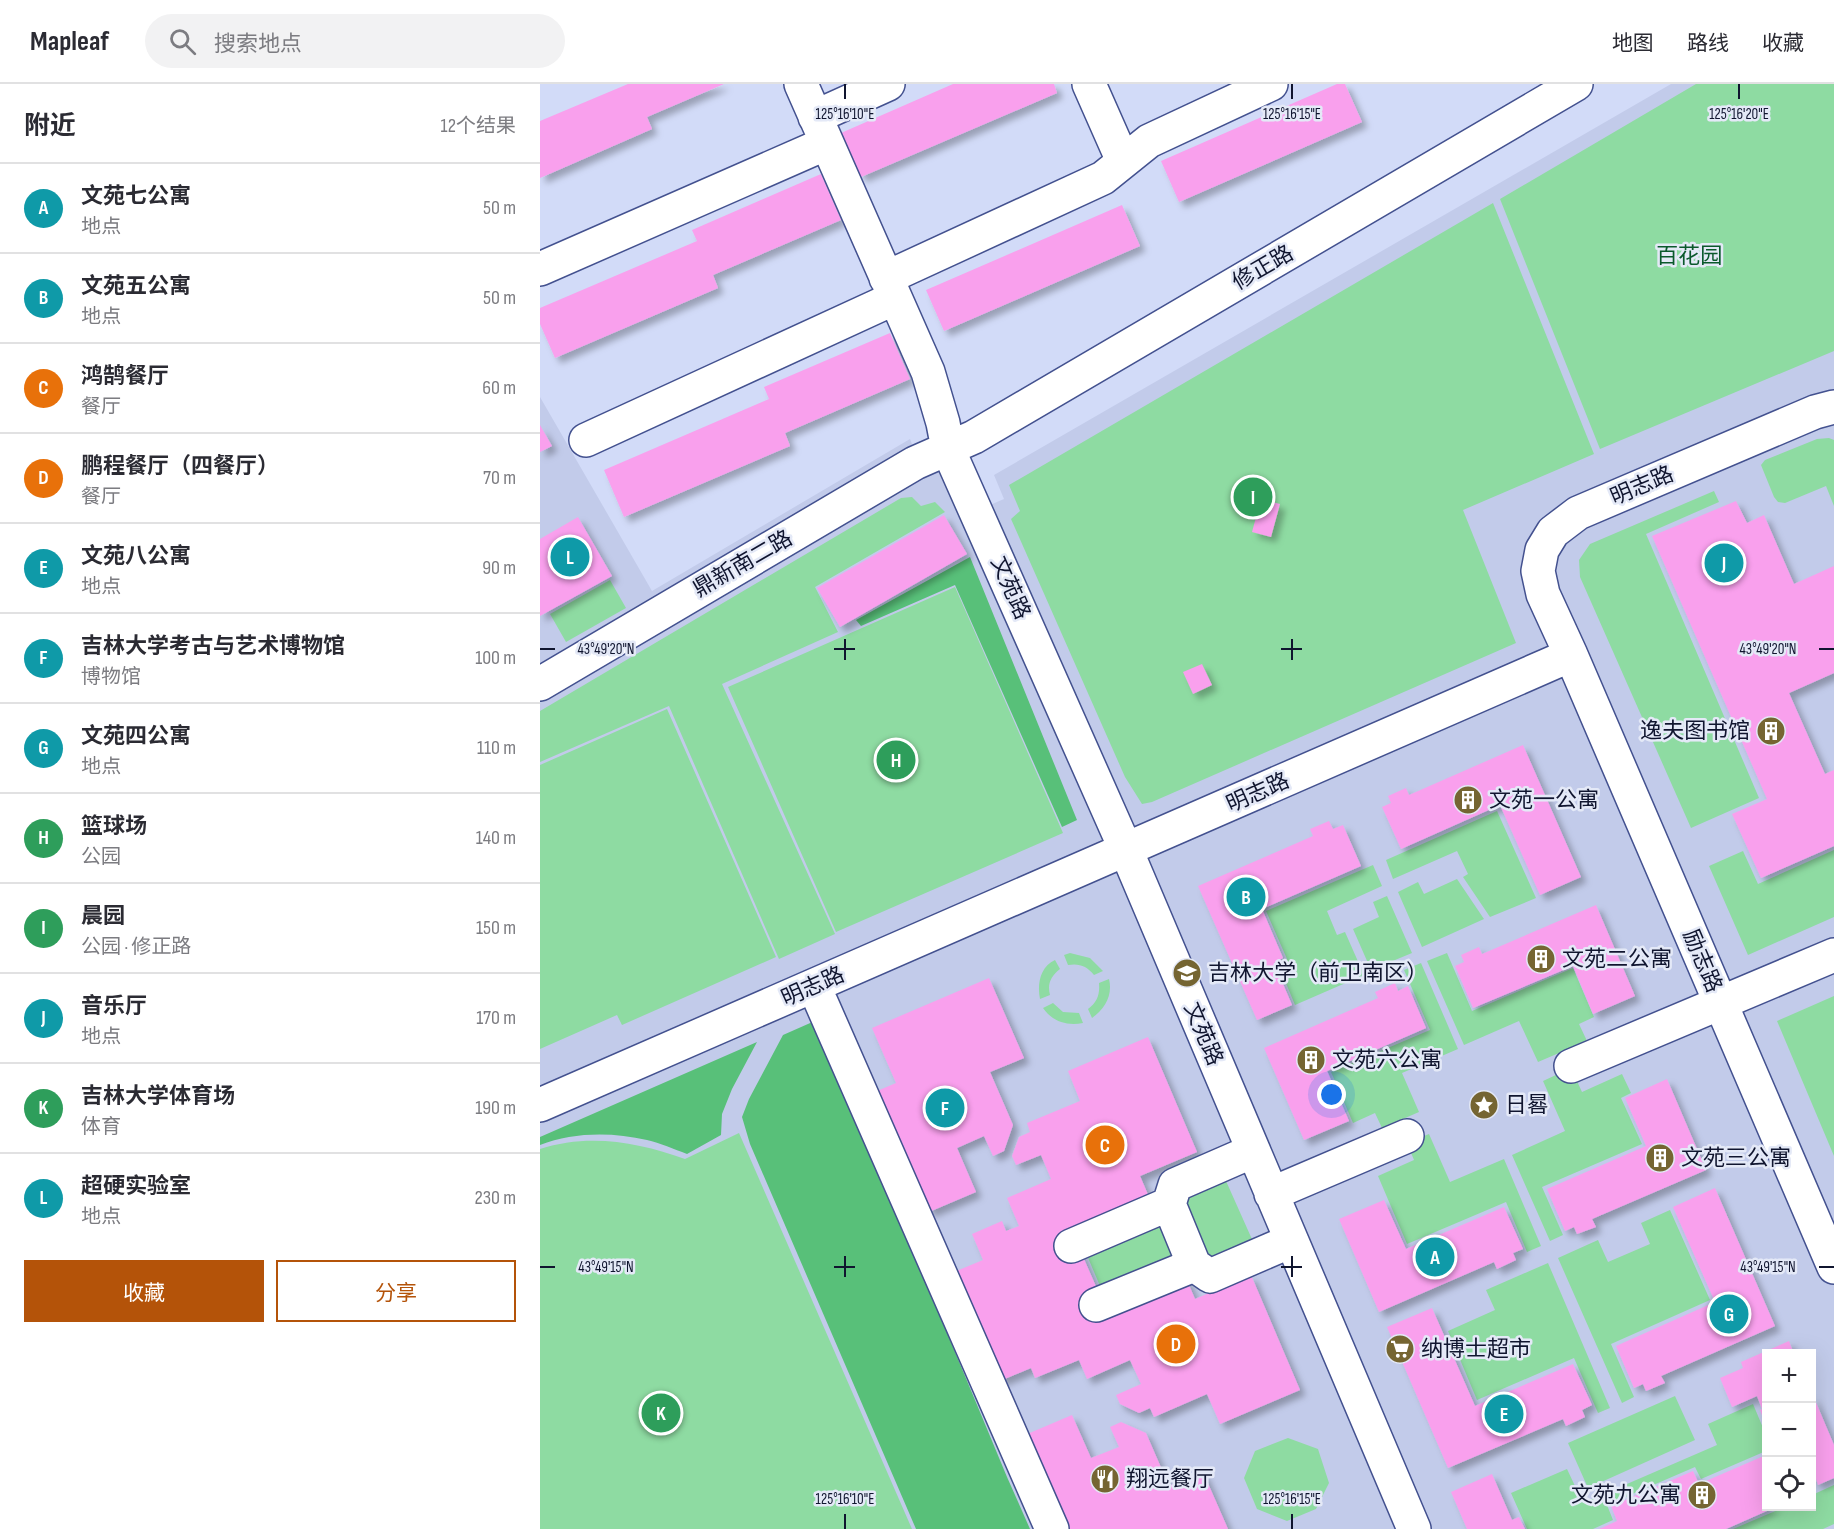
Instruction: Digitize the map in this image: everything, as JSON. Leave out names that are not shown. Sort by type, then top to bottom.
[{"type":"street","name":"文苑路","points":[[801,84],[928,372],[948,449],[1125,850],[1414,1529]]},
{"type":"street","points":[[540,269],[821,130],[888,84]]},
{"type":"street","points":[[1089,84],[1123,161]]},
{"type":"street","points":[[586,440],[891,288],[1103,178],[1149,141],[1271,84]]},
{"type":"street","name":"修正路","points":[[948,449],[974,437],[1576,84]]},
{"type":"street","name":"明志路","points":[[540,1106],[1571,655],[1544,594],[1538,571],[1542,550],[1553,532],[1578,513],[1805,417],[1834,407]]},
{"type":"street","name":"鼎新南二路","points":[[540,684],[915,463],[948,449]]},
{"type":"street","name":"励志路","points":[[1571,655],[1834,1267]]},
{"type":"street","points":[[1571,1066],[1834,954]]},
{"type":"street","points":[[814,986],[1052,1529]]},
{"type":"street","points":[[1271,1194],[1407,1136]]},
{"type":"street","points":[[1253,1150],[1175,1185],[1169,1204],[1194,1265],[1210,1276],[1291,1241]]},
{"type":"street","points":[[1071,1246],[1169,1204]]},
{"type":"street","points":[[1096,1305],[1194,1265]]},
{"type":"shaded area","name":"吉林大学（前卫南区）","points":[[1671,84],[1834,84],[1834,1529],[540,1529],[540,397],[652,591],[910,439],[924,476],[936,472],[944,475],[962,517],[1004,499],[994,475]]},
{"type":"green space","name":"百花园","points":[[1696,84],[1834,84],[1834,351],[1600,449],[1500,199]]},
{"type":"green space","points":[[1493,203],[1594,454],[1463,510],[1516,643],[1152,802],[1142,804],[1125,777],[1011,519],[1020,511],[1009,485]]},
{"type":"green space","points":[[1817,439],[1834,440],[1834,506],[1826,486],[1785,503],[1778,502],[1761,465],[1765,460]]},
{"type":"green space","points":[[1714,491],[1719,502],[1646,534],[1759,798],[1691,828],[1580,577],[1579,560],[1590,544]]},
{"type":"green space","points":[[912,497],[921,506],[935,502],[945,512],[815,587],[838,632],[722,684],[835,934],[779,959],[669,706],[540,762],[540,711],[901,498]]},
{"type":"green space","points":[[970,557],[1077,820],[1062,827],[955,585],[861,626],[856,620]]},
{"type":"green space","points":[[610,580],[626,608],[566,642],[550,614]]},
{"type":"green space","points":[[955,587],[1063,833],[836,932],[728,687]]},
{"type":"green space","points":[[667,709],[776,957],[622,1025],[617,1015],[540,1049],[540,765]]},
{"type":"green space","points":[[1497,811],[1536,898],[1490,917],[1463,877],[1468,874],[1457,851],[1393,879],[1386,860]]},
{"type":"green space","points":[[1834,850],[1834,917],[1748,955],[1709,866],[1743,851],[1758,884]]},
{"type":"green space","points":[[1373,865],[1382,886],[1327,911],[1337,935],[1345,932],[1364,975],[1295,1005],[1278,964],[1287,959],[1266,911]]},
{"type":"green space","points":[[1457,879],[1484,919],[1422,947],[1398,892],[1418,882],[1424,894]]},
{"type":"green space","points":[[1387,896],[1412,953],[1371,970],[1353,929],[1379,917],[1373,902]]},
{"type":"green space","points":[[1070,953],[1090,958],[1103,971],[1094,975],[1082,966],[1068,965],[1064,955]]},
{"type":"green space","points":[[1447,953],[1472,1011],[1573,968],[1594,1017],[1579,1024],[1587,1041],[1538,1062],[1519,1021],[1464,1045],[1427,961]]},
{"type":"green space","points":[[1055,960],[1060,969],[1051,980],[1050,995],[1040,999],[1041,976],[1046,967]]},
{"type":"green space","points":[[1421,963],[1458,1049],[1402,1073],[1419,1112],[1382,1128],[1375,1113],[1353,1123],[1331,1072],[1430,1030],[1404,970]]},
{"type":"green space","points":[[1109,979],[1110,991],[1107,1001],[1092,1018],[1088,1009],[1097,998],[1099,983]]},
{"type":"green space","points":[[1834,996],[1834,1156],[1777,1021]]},
{"type":"green space","points":[[1053,1003],[1063,1012],[1079,1013],[1083,1023],[1071,1024],[1051,1017],[1043,1008]]},
{"type":"green space","points":[[817,1020],[1030,1529],[916,1529],[750,1144],[742,1117],[783,1035]]},
{"type":"green space","points":[[757,1042],[732,1089],[722,1114],[721,1135],[687,1154],[647,1140],[606,1135],[579,1136],[540,1145],[540,1137]]},
{"type":"green space","points":[[1571,1068],[1582,1092],[1622,1074],[1631,1093],[1621,1098],[1642,1144],[1542,1187],[1563,1235],[1550,1241],[1512,1155],[1565,1131],[1543,1081]]},
{"type":"green space","points":[[739,1133],[912,1529],[540,1529],[540,1149],[576,1141],[613,1142],[650,1148],[685,1159]]},
{"type":"green space","points":[[1429,1134],[1450,1182],[1504,1159],[1541,1246],[1527,1252],[1506,1202],[1407,1244],[1378,1176],[1414,1160],[1407,1143]]},
{"type":"green space","points":[[1222,1172],[1255,1246],[1211,1265],[1180,1194]]},
{"type":"green space","points":[[1670,1210],[1710,1300],[1611,1344],[1634,1397],[1622,1403],[1558,1258],[1598,1240],[1608,1262],[1650,1244],[1641,1223]]},
{"type":"green space","points":[[1156,1217],[1182,1255],[1103,1293],[1083,1246]]},
{"type":"green space","points":[[1548,1263],[1610,1408],[1598,1413],[1574,1358],[1477,1400],[1448,1331],[1495,1310],[1486,1290]]},
{"type":"green space","points":[[1675,1396],[1695,1440],[1588,1488],[1568,1443]]},
{"type":"green space","points":[[1753,1404],[1762,1425],[1762,1453],[1701,1479],[1695,1467],[1607,1505],[1613,1520],[1593,1529],[1527,1529],[1511,1493],[1567,1469],[1583,1503],[1717,1445],[1708,1424]]},
{"type":"green space","points":[[1288,1438],[1318,1449],[1329,1483],[1316,1509],[1287,1521],[1257,1509],[1244,1478],[1255,1451]]},
{"type":"green space","points":[[1834,1485],[1834,1524],[1823,1529],[1733,1529],[1776,1511],[1816,1511],[1816,1493]]},
{"type":"building","points":[[628,84],[724,84],[647,117],[652,129],[540,178],[540,121]]},
{"type":"building","points":[[953,84],[1054,84],[1057,93],[861,177],[841,133]]},
{"type":"building","points":[[1337,84],[1345,84],[1362,122],[1179,202],[1161,161]]},
{"type":"building","points":[[821,174],[841,220],[713,275],[718,288],[555,358],[540,324],[540,308],[697,241],[692,230]]},
{"type":"building","points":[[1122,205],[1140,246],[944,331],[926,290]]},
{"type":"building","points":[[890,333],[910,379],[785,433],[790,446],[624,517],[604,470],[769,399],[764,387]]},
{"type":"building","points":[[540,425],[552,446],[540,452]]},
{"type":"building","points":[[1261,499],[1280,504],[1271,537],[1252,532]]},
{"type":"building","name":"逸夫图书馆","points":[[1736,501],[1747,523],[1764,515],[1794,584],[1834,566],[1834,673],[1789,693],[1825,774],[1834,770],[1834,846],[1761,878],[1732,814],[1767,799],[1652,536]]},
{"type":"building","points":[[944,515],[967,554],[840,627],[817,588]]},
{"type":"building","points":[[578,517],[612,576],[540,616],[540,539]]},
{"type":"building","points":[[1202,664],[1212,685],[1193,694],[1183,672]]},
{"type":"building","name":"文苑一公寓","points":[[1523,745],[1581,877],[1540,895],[1500,805],[1401,849],[1382,807],[1391,803],[1388,796],[1406,788],[1409,795]]},
{"type":"building","points":[[1329,821],[1333,829],[1343,825],[1361,866],[1262,909],[1283,958],[1274,963],[1292,1005],[1257,1020],[1198,886],[1313,836],[1310,829]]},
{"type":"building","name":"文苑二公寓","points":[[1596,905],[1635,996],[1593,1014],[1573,966],[1473,1008],[1455,966],[1464,962],[1461,955],[1479,947],[1482,954]]},
{"type":"building","points":[[989,978],[1024,1058],[990,1072],[1013,1125],[1004,1151],[993,1156],[984,1136],[957,1148],[976,1192],[929,1212],[877,1091],[896,1083],[872,1028]]},
{"type":"building","name":"文苑六公寓","points":[[1395,983],[1398,991],[1408,986],[1426,1028],[1327,1071],[1349,1121],[1304,1140],[1264,1048],[1378,998],[1375,992]]},
{"type":"building","points":[[1148,1037],[1197,1152],[1140,1176],[1149,1197],[1057,1236],[1066,1256],[1080,1250],[1098,1291],[1186,1278],[1195,1299],[1251,1275],[1300,1390],[1220,1424],[1207,1394],[1154,1417],[1150,1408],[1139,1413],[1120,1404],[1116,1395],[1141,1384],[1130,1360],[1087,1379],[1079,1360],[1035,1378],[1031,1368],[1000,1381],[954,1272],[983,1260],[972,1234],[1002,1221],[1006,1231],[1019,1226],[1007,1198],[1051,1179],[1041,1155],[1016,1165],[1012,1156],[1019,1137],[1030,1132],[1027,1123],[1080,1101],[1068,1071]]},
{"type":"building","name":"文苑三公寓","points":[[1667,1079],[1706,1170],[1592,1219],[1596,1227],[1577,1234],[1574,1227],[1565,1231],[1547,1189],[1646,1146],[1625,1098]]},
{"type":"building","points":[[1715,1188],[1775,1326],[1661,1376],[1665,1383],[1646,1391],[1643,1384],[1634,1388],[1616,1346],[1715,1302],[1673,1207]]},
{"type":"building","points":[[1384,1200],[1406,1249],[1504,1207],[1523,1249],[1513,1253],[1516,1260],[1497,1269],[1494,1262],[1379,1312],[1339,1219]]},
{"type":"building","points":[[1432,1308],[1475,1406],[1573,1364],[1592,1405],[1582,1410],[1585,1417],[1566,1426],[1563,1419],[1448,1468],[1387,1327]]},
{"type":"building","points":[[1789,1341],[1792,1349],[1771,1349]]},
{"type":"building","points":[[1762,1353],[1762,1409],[1757,1396],[1732,1407],[1720,1378],[1743,1368],[1741,1362]]},
{"type":"building","points":[[1816,1402],[1834,1445],[1834,1478],[1818,1485],[1816,1479]]},
{"type":"building","name":"翔远餐厅","points":[[1072,1415],[1091,1458],[1119,1447],[1110,1427],[1121,1422],[1146,1433],[1169,1486],[1203,1472],[1228,1529],[1066,1529],[1025,1435]]},
{"type":"building","name":"文苑九公寓","points":[[1762,1457],[1762,1511],[1767,1511],[1726,1529],[1599,1529],[1617,1521],[1611,1506],[1693,1471],[1699,1484]]},
{"type":"building","points":[[1492,1474],[1512,1520],[1519,1517],[1525,1529],[1467,1529],[1451,1492]]},
{"type":"place","name":"晨园","points":[[1253,497]]},
{"type":"place","name":"超硬实验室","points":[[570,557]]},
{"type":"place","name":"音乐厅","points":[[1724,563]]},
{"type":"place","name":"逸夫图书馆","points":[[1771,731]]},
{"type":"place","name":"篮球场","points":[[896,760]]},
{"type":"place","name":"文苑一公寓","points":[[1468,800]]},
{"type":"place","name":"文苑五公寓","points":[[1246,897]]},
{"type":"place","name":"文苑二公寓","points":[[1541,959]]},
{"type":"place","name":"吉林大学（前卫南区）","points":[[1187,973]]},
{"type":"place","name":"文苑六公寓","points":[[1311,1060]]},
{"type":"place","name":"日晷","points":[[1484,1105]]},
{"type":"place","name":"吉林大学考古与艺术博物馆","points":[[945,1108]]},
{"type":"place","name":"鸿鹄餐厅","points":[[1105,1145]]},
{"type":"place","name":"文苑三公寓","points":[[1660,1158]]},
{"type":"place","name":"文苑七公寓","points":[[1435,1257]]},
{"type":"place","name":"文苑四公寓","points":[[1729,1314]]},
{"type":"place","name":"鹏程餐厅（四餐厅）","points":[[1176,1344]]},
{"type":"place","name":"纳博士超市","points":[[1400,1349]]},
{"type":"place","name":"吉林大学体育场","points":[[661,1413]]},
{"type":"place","name":"文苑八公寓","points":[[1504,1414]]},
{"type":"place","name":"翔远餐厅","points":[[1105,1479]]},
{"type":"place","name":"文苑九公寓","points":[[1702,1495]]}]
